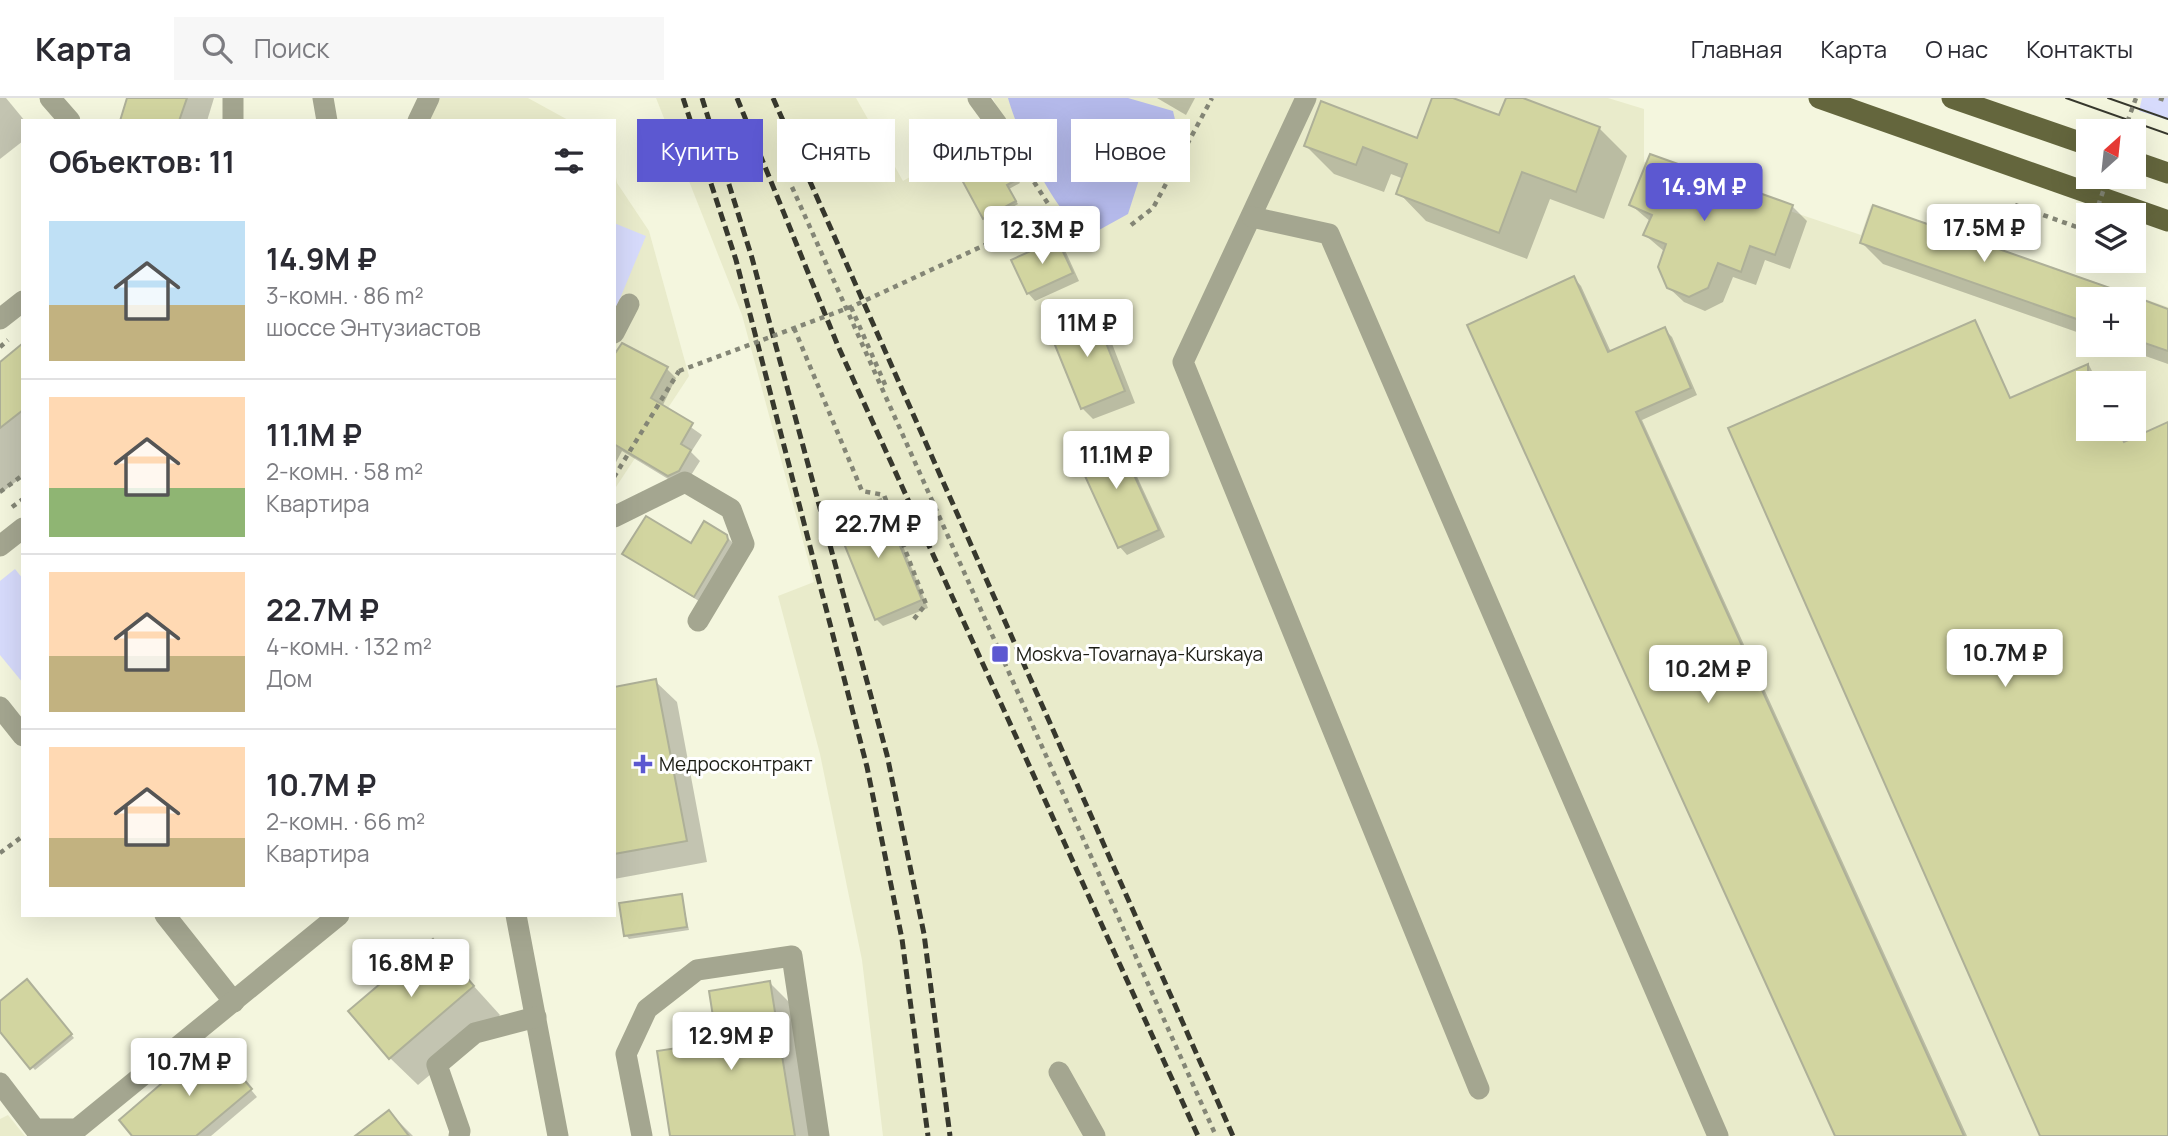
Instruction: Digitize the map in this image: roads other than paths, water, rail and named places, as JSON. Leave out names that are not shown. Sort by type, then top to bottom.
[{"type":"main road","points":[[1819,98],[2168,221]]},
{"type":"main road","points":[[1952,98],[2076,141]]},
{"type":"main road","points":[[2146,165],[2168,173]]},
{"type":"street","points":[[50,98],[68,111]]},
{"type":"street","points":[[233,98],[233,119]]},
{"type":"street","points":[[323,98],[327,119]]},
{"type":"street","points":[[419,119],[429,98]]},
{"type":"street","points":[[978,98],[993,119]]},
{"type":"street","points":[[1306,98],[1183,362],[1479,1088]]},
{"type":"street","points":[[1252,217],[1329,234],[1718,1136]]},
{"type":"street","points":[[0,319],[21,303]]},
{"type":"street","points":[[616,328],[629,304]]},
{"type":"street","points":[[616,516],[685,482],[731,509],[744,544],[698,621]]},
{"type":"street","points":[[0,547],[21,530]]},
{"type":"street","points":[[3,716],[21,734]]},
{"type":"street","points":[[0,1083],[38,1133],[77,1129],[337,917]]},
{"type":"street","points":[[516,917],[558,1136]]},
{"type":"street","points":[[176,920],[234,1002]]},
{"type":"street","points":[[642,1136],[626,1054],[647,1009],[697,970],[792,956],[819,1136]]},
{"type":"street","points":[[460,1136],[437,1065],[475,1033],[536,1017]]},
{"type":"street","points":[[1059,1072],[1095,1136]]},
{"type":"tram line","points":[[2066,98],[2168,134]]},
{"type":"tram line","points":[[2108,98],[2168,119]]},
{"type":"railway","points":[[683,98],[736,260],[867,767],[902,939],[928,1136]]},
{"type":"railway","points":[[702,98],[752,258],[887,755],[924,934],[950,1136]]},
{"type":"railway","points":[[737,98],[838,346],[1198,1136]]},
{"type":"railway","points":[[773,98],[1233,1136]]},
{"type":"place","name":"Moskva-Tovarnaya-Kurskaya","points":[[1000,654]]},
{"type":"place","name":"Медросконтракт","points":[[643,764]]}]
